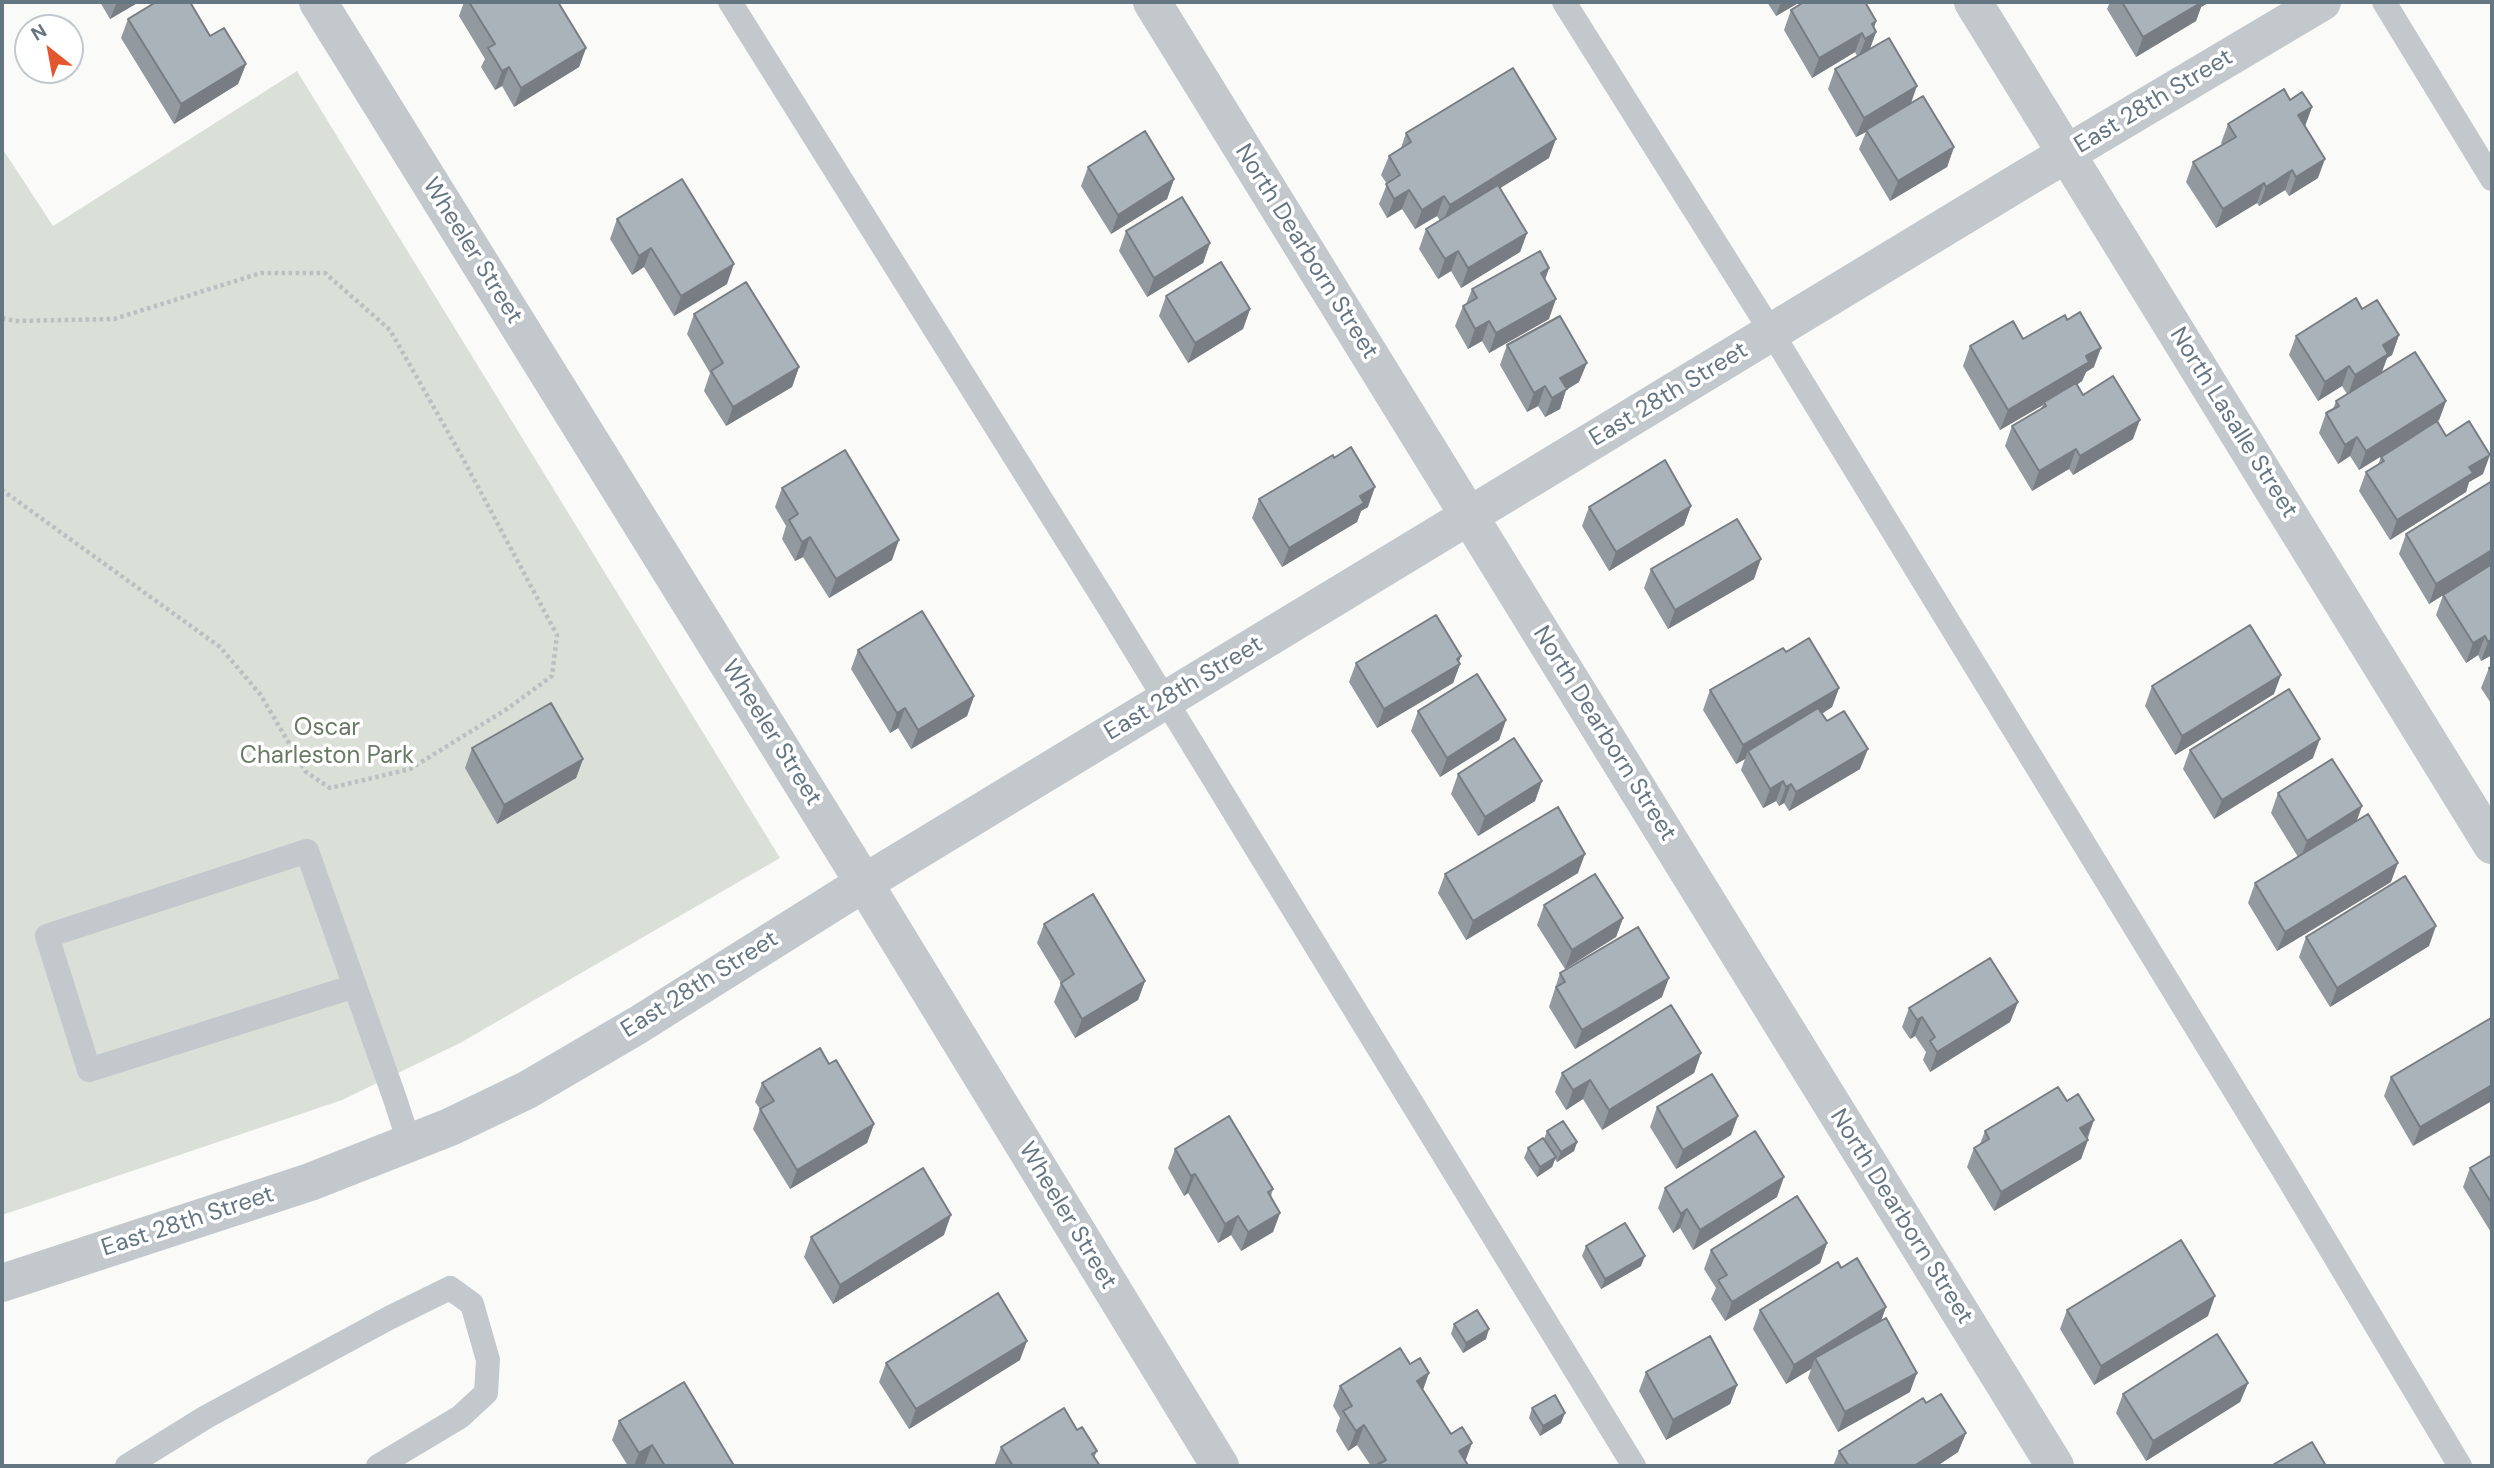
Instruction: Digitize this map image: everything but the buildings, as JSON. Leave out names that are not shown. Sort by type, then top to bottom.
[{"type":"street","name":"Wheeler Street","points":[[318,2],[864,884],[1220,1466]]},
{"type":"street","name":"North Dearborn Street","points":[[1152,2],[2056,1466]]},
{"type":"street","name":"North Lasalle Street","points":[[1973,2],[2492,845]]},
{"type":"street","name":"East 28th Street","points":[[2,1283],[310,1182],[450,1127],[527,1090],[638,1025],[864,884],[1469,516],[2322,2]]},
{"type":"lane","points":[[730,2],[1165,701],[1634,1466]]},
{"type":"lane","points":[[1564,2],[1772,333],[2282,1168],[2460,1466]]},
{"type":"lane","points":[[2384,2],[2492,178]]},
{"type":"lane","points":[[355,986],[89,1070],[47,936],[307,851],[355,986],[409,1142]]},
{"type":"lane","points":[[127,1466],[206,1417],[389,1318],[450,1289],[472,1304],[488,1360],[486,1393],[460,1418],[378,1466]]},
{"type":"path","points":[[2,318],[15,321],[114,319],[261,273],[325,273],[390,330],[462,457],[557,635],[552,676],[507,709],[410,769],[330,788],[306,772],[260,694],[220,647],[2,490]]},
{"type":"green space","name":"Oscar Charleston Park","points":[[297,71],[780,858],[460,1043],[342,1100],[2,1215],[2,148],[53,226]]}]
